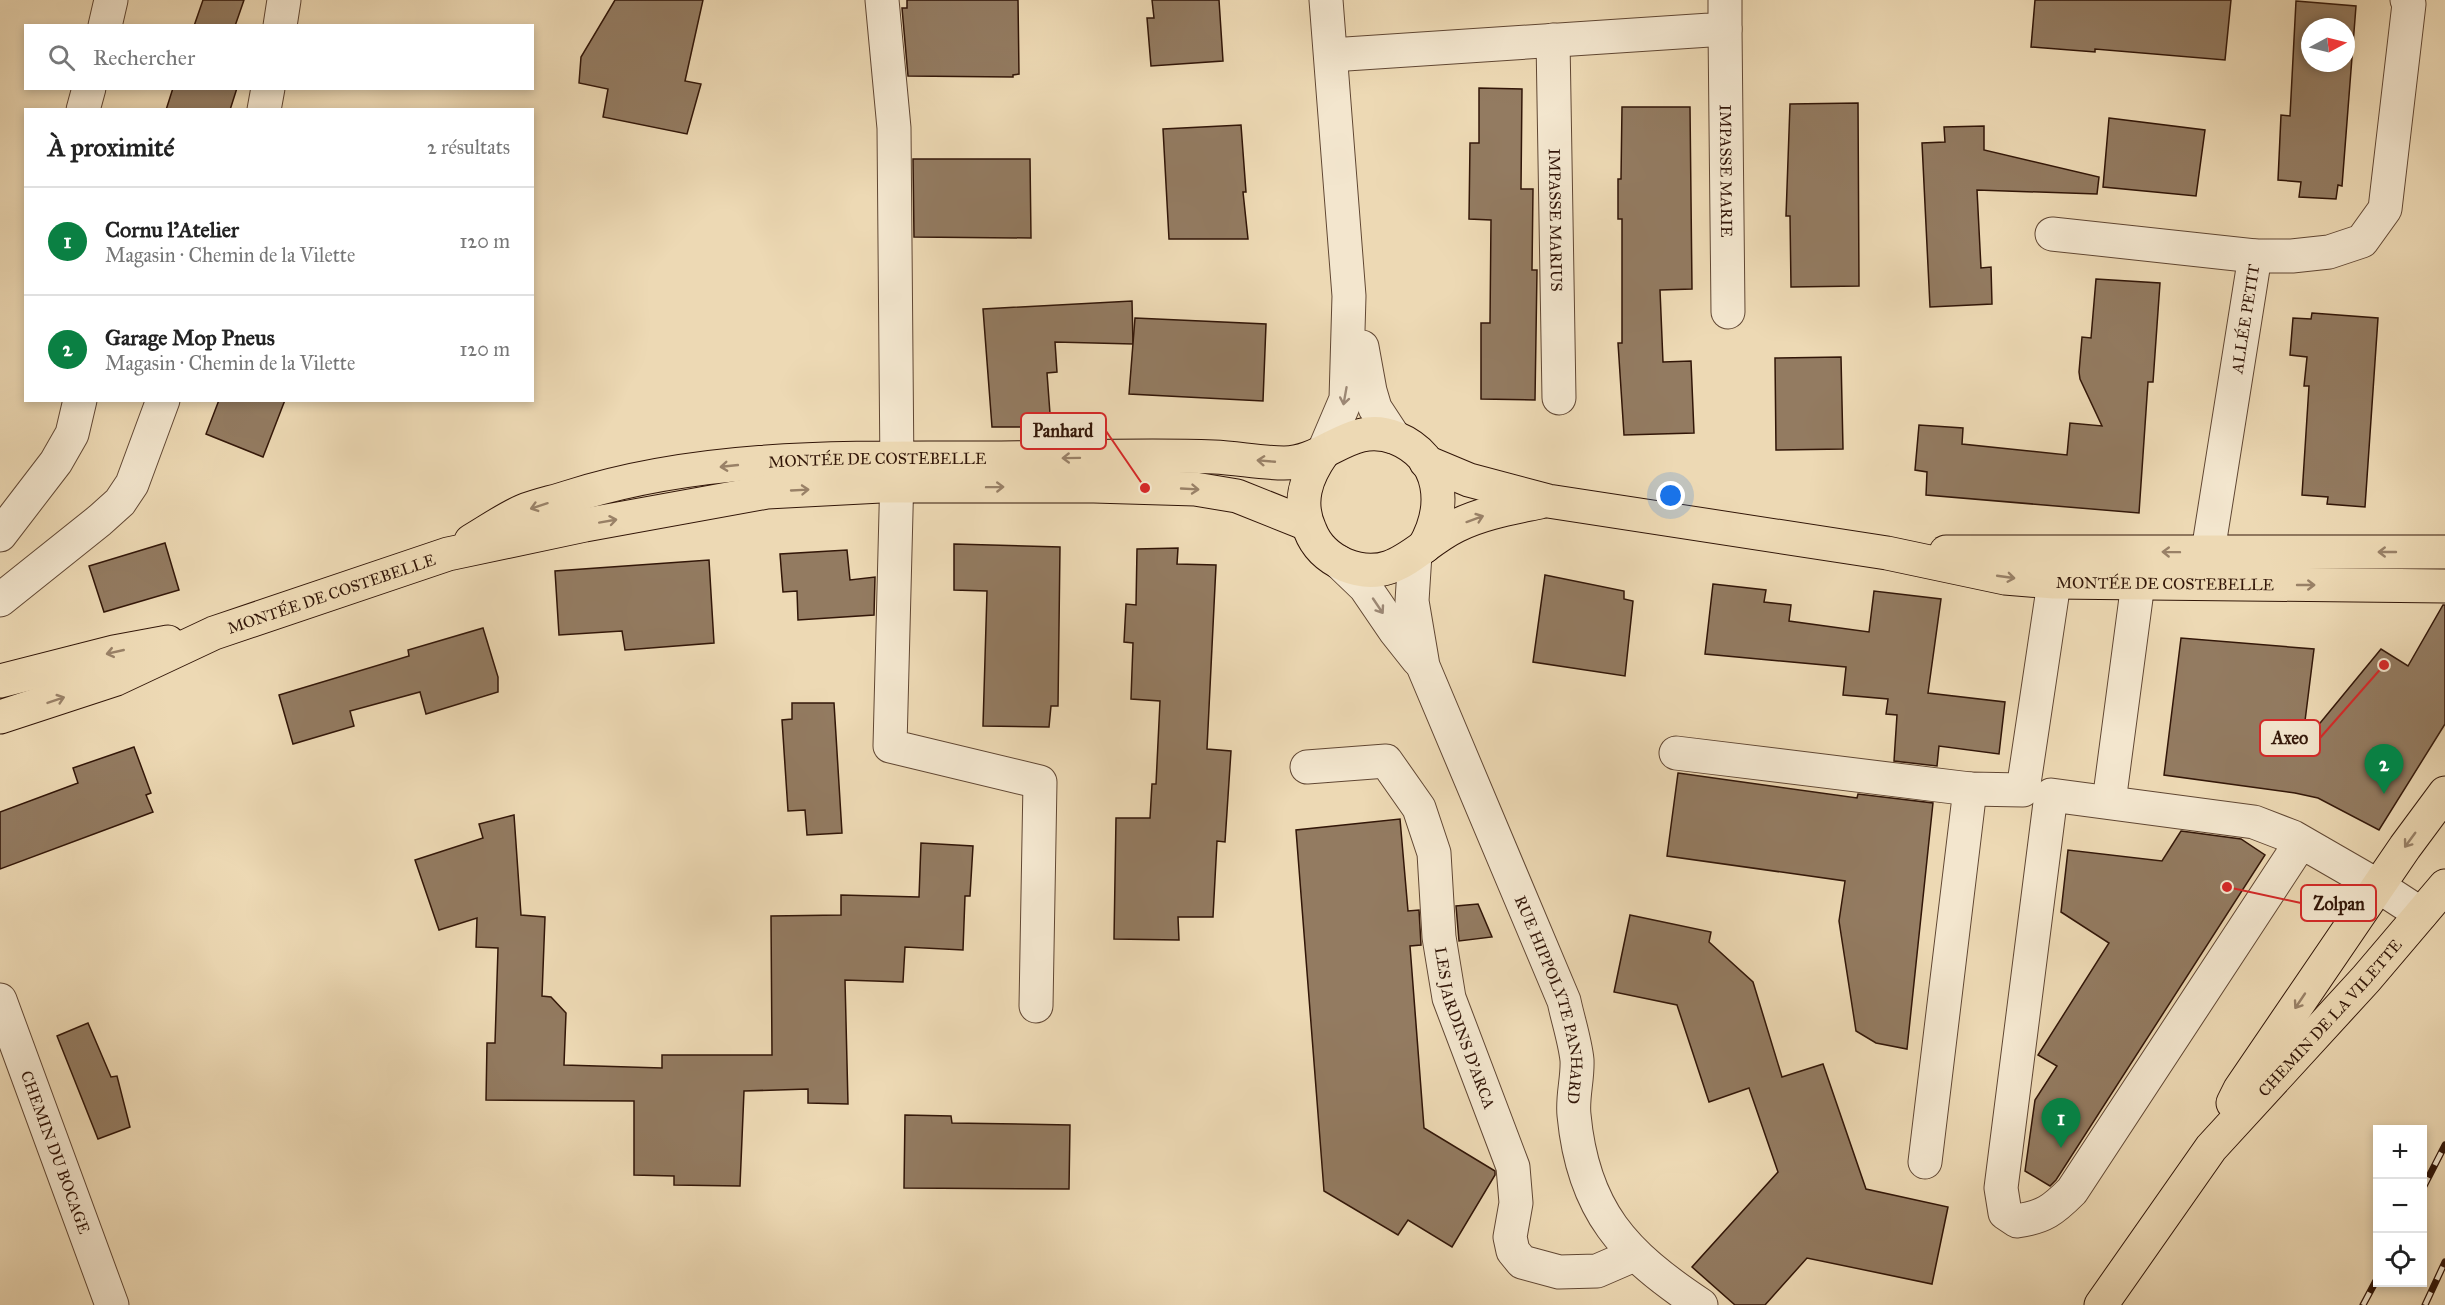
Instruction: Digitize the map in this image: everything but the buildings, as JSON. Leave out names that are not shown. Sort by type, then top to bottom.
[{"type":"main road","name":"MONTÉE DE COSTEBELLE","points":[[0,717],[116,679],[214,633],[448,554],[596,523],[767,492],[897,472],[1148,456],[1216,457],[1287,463],[1323,453],[1351,437],[1365,434],[1394,437],[1418,451],[1426,462],[1438,488],[1439,503],[1433,532],[1419,550]]},
{"type":"main road","name":"MONTÉE DE COSTEBELLE","points":[[1323,453],[1312,468],[1303,495],[1307,524],[1319,547],[1339,562],[1353,568],[1382,570],[1396,566],[1441,534],[1475,518],[1501,510],[1548,501]]},
{"type":"main road","name":"MONTÉE DE COSTEBELLE","points":[[1426,462],[1469,480],[1548,501],[1887,553],[2005,578],[2055,567],[2211,569],[2445,585]]},
{"type":"main road","name":"MONTÉE DE COSTEBELLE","points":[[897,472],[1094,486],[1195,489],[1237,496],[1307,524]]},
{"type":"main road","name":"MONTÉE DE COSTEBELLE","points":[[2055,567],[2138,583],[2211,569],[2445,552]]},
{"type":"main road","name":"MONTÉE DE COSTEBELLE","points":[[0,681],[114,652],[214,633]]},
{"type":"main road","name":"CHEMIN DE LA VILETTE","points":[[2211,1148],[2240,1089],[2378,886],[2445,793]]},
{"type":"main road","name":"CHEMIN DE LA VILETTE","points":[[2101,1305],[2211,1148],[2366,979],[2445,886]]},
{"type":"street","points":[[105,24],[111,0]]},
{"type":"street","points":[[280,24],[284,0]]},
{"type":"street","points":[[882,0],[894,128],[897,472],[890,746],[1040,782],[1036,1006]]},
{"type":"street","points":[[1323,453],[1346,399],[1349,296],[1326,0]]},
{"type":"street","points":[[2255,256],[2292,256],[2329,252],[2362,241],[2385,209],[2409,4],[2407,0]]},
{"type":"street","points":[[1331,55],[1553,40],[1725,15]]},
{"type":"street","name":"IMPASSE MARIE","points":[[1725,15],[1728,312]]},
{"type":"street","name":"IMPASSE MARIUS","points":[[1553,40],[1558,398]]},
{"type":"street","points":[[84,108],[88,90]]},
{"type":"street","points":[[264,108],[268,90]]},
{"type":"street","name":"ALLÉE PETIT","points":[[2052,234],[2255,256],[2210,539],[2211,569]]},
{"type":"street","points":[[1349,296],[1364,354],[1370,391],[1378,414],[1394,437]]},
{"type":"street","points":[[0,535],[56,462],[72,434],[80,402]]},
{"type":"street","points":[[0,600],[120,502],[132,484],[162,402]]},
{"type":"street","name":"RUE HIPPOLYTE PANHARD","points":[[1419,550],[1412,601],[1423,666],[1564,1001],[1577,1059],[1574,1112],[1579,1159],[1593,1198],[1634,1255],[1665,1281],[1701,1305]]},
{"type":"street","name":"RUE HIPPOLYTE PANHARD","points":[[1339,562],[1365,587],[1395,632],[1423,666]]},
{"type":"street","points":[[1676,753],[1970,789],[2023,790],[2055,567]]},
{"type":"street","points":[[2109,802],[2138,583]]},
{"type":"street","name":"LES JARDINS D'ARCA","points":[[1306,767],[1386,760],[1419,808],[1434,852],[1439,937],[1449,998],[1513,1167],[1516,1203],[1510,1238],[1513,1251],[1521,1262],[1559,1272],[1597,1272],[1634,1255]]},
{"type":"street","points":[[1925,1162],[1970,789]]},
{"type":"street","points":[[2301,842],[2072,1191],[2053,1211],[2031,1219],[2017,1221],[2005,1213],[2001,1188],[2051,795],[2254,822],[2301,842],[2378,886],[2421,914]]},
{"type":"street","name":"CHEMIN DU BOCAGE","points":[[0,1000],[112,1305]]},
{"type":"railway","points":[[2427,1180],[2445,1145]]},
{"type":"railway","points":[[2425,1305],[2445,1262]]},
{"type":"railway","points":[[2363,1305],[2373,1286]]},
{"type":"place","name":"Panhard","points":[[1145,488]]},
{"type":"place","name":"Axeo","points":[[2384,665]]},
{"type":"place","name":"Garage Mop Pneus","points":[[2384,794]]},
{"type":"place","name":"Zolpan","points":[[2227,887]]},
{"type":"place","name":"Cornu l'Atelier","points":[[2061,1148]]}]
